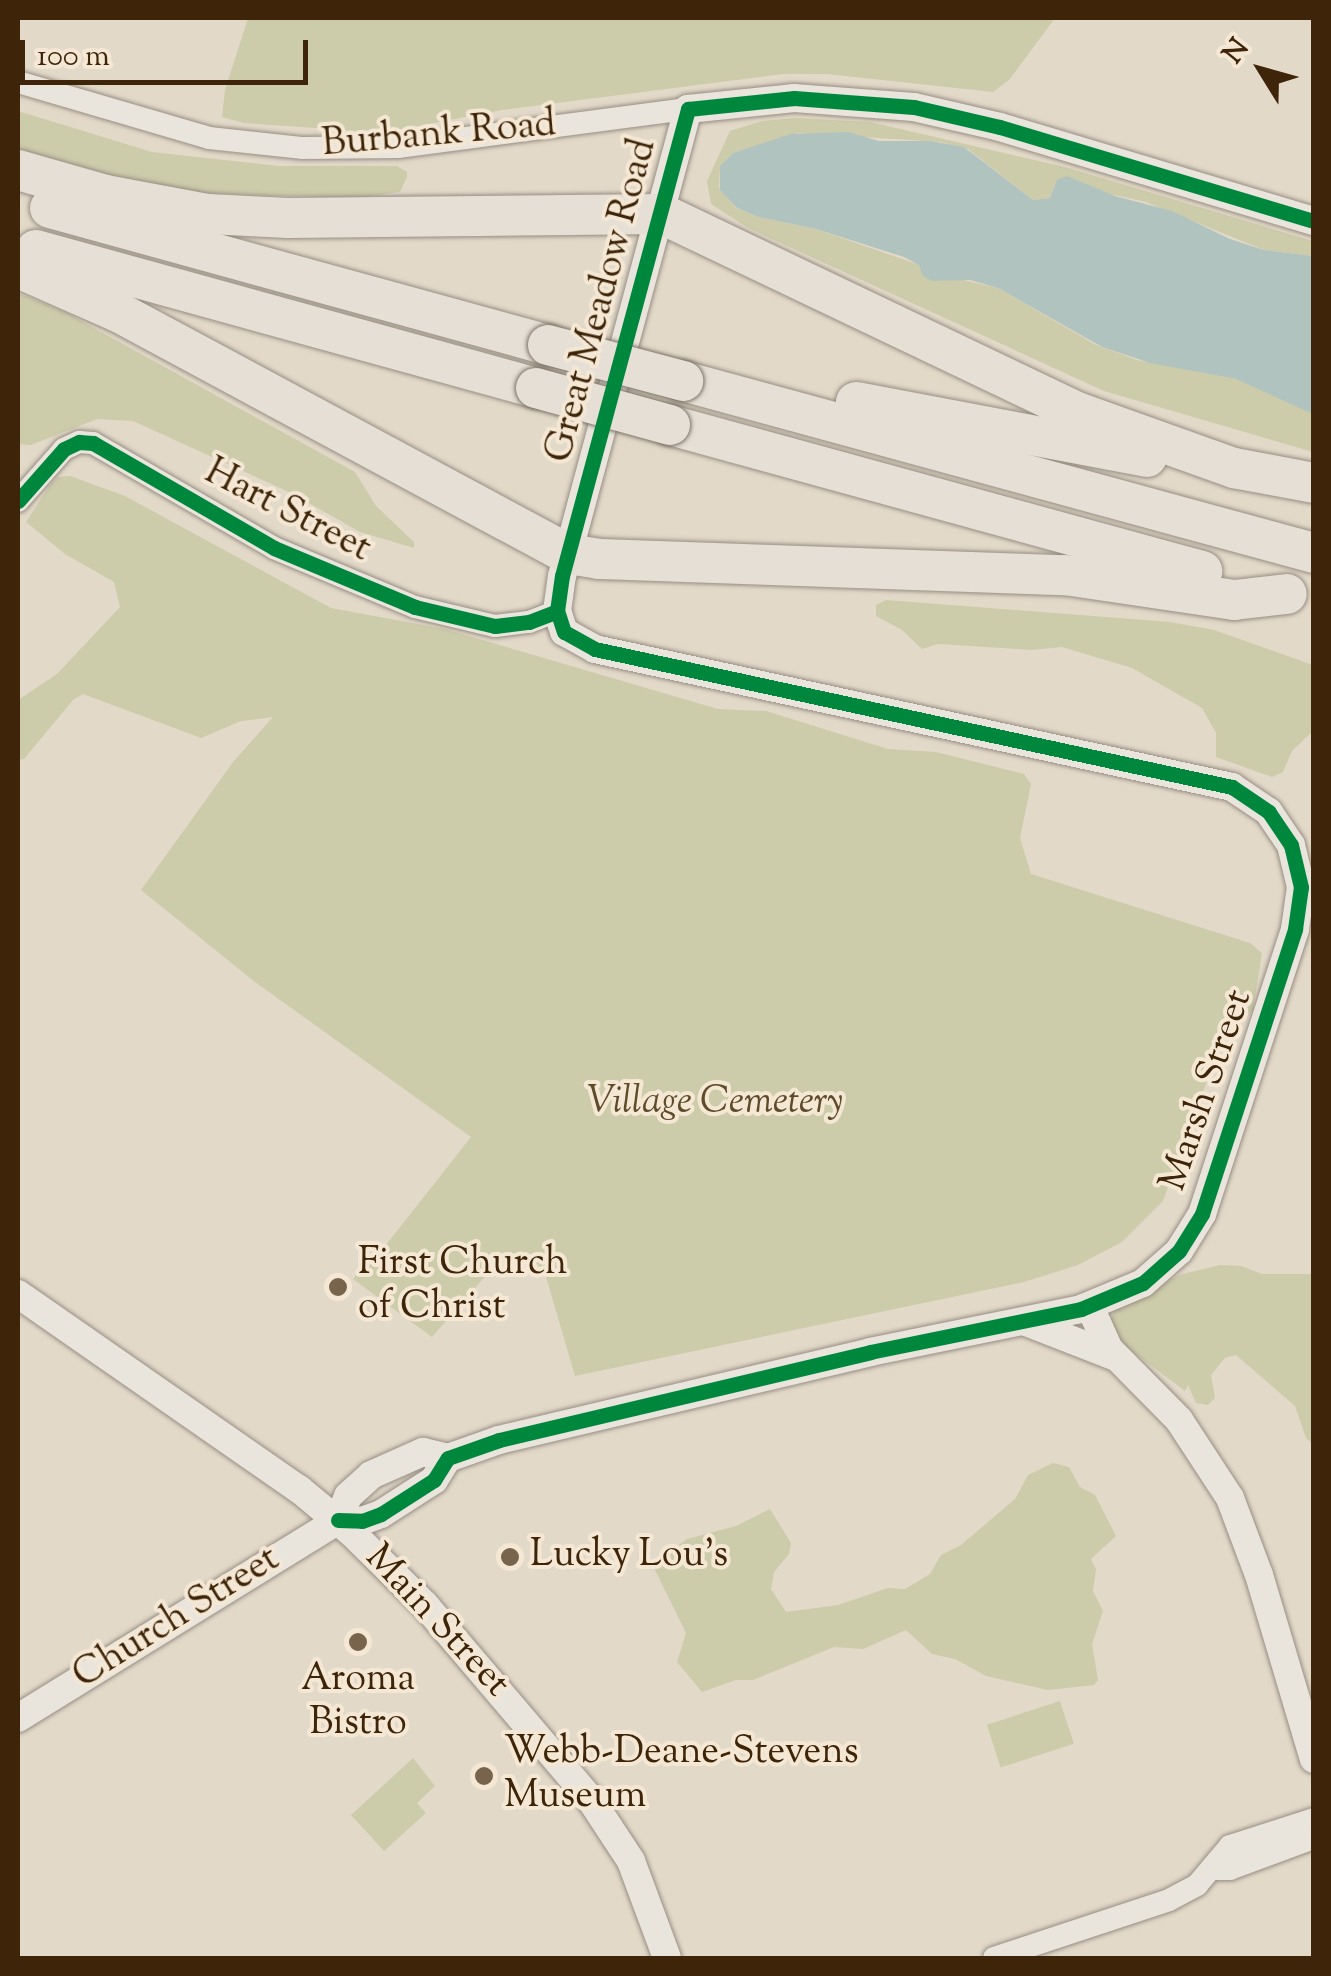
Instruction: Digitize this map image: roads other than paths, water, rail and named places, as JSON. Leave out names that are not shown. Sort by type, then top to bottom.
[{"type":"highway","points":[[18,170],[140,203],[224,215],[662,214],[1080,412],[1159,444],[1223,460],[1234,468]]},
{"type":"highway","points":[[18,198],[1314,553]]},
{"type":"highway","points":[[18,244],[1300,598]]},
{"type":"highway","points":[[18,268],[120,312],[568,554],[599,559],[1030,573],[1138,583],[1234,600],[1300,598]]},
{"type":"highway","points":[[745,398],[838,399],[1216,471],[1234,468],[1314,484]]},
{"type":"street","name":"Burbank Road","points":[[18,82],[209,138],[303,148],[398,147],[688,109]]},
{"type":"street","name":"Great Meadow Road","points":[[557,611],[568,554],[688,109],[794,98],[914,107],[1000,127],[1314,221]]},
{"type":"street","name":"Hart Street","points":[[18,501],[64,448],[79,442],[93,443],[274,548],[415,607],[495,626],[529,622],[557,611]]},
{"type":"street","name":"Marsh Street","points":[[448,1458],[434,1480],[381,1514],[362,1521],[338,1520],[348,1496],[371,1474],[422,1452],[448,1458],[498,1440],[626,1408],[1090,1306],[1134,1288],[1166,1266],[1191,1235],[1208,1198],[1298,914],[1296,858],[1278,823],[1247,795],[1193,776],[585,646],[564,632],[557,611]]},
{"type":"street","name":"Main Street","points":[[18,1294],[338,1520],[457,1640],[591,1800],[631,1862],[667,1958]]},
{"type":"street","points":[[1090,1306],[1100,1336],[1180,1420],[1230,1498],[1259,1575],[1314,1759]]},
{"type":"street","points":[[1025,1321],[1121,1361]]},
{"type":"street","name":"Church Street","points":[[18,1718],[338,1520]]},
{"type":"street","points":[[994,1958],[1169,1900],[1186,1892],[1214,1869],[1230,1846],[1314,1820]]},
{"type":"street","points":[[1214,1869],[1230,1868],[1314,1838]]},
{"type":"place","name":"First Church of Christ","points":[[338,1287]]},
{"type":"place","name":"Lucky Lou's","points":[[510,1557]]},
{"type":"place","name":"Aroma Bistro","points":[[358,1642]]},
{"type":"place","name":"Webb-Deane-Stevens Museum","points":[[484,1776]]},
{"type":"park label","name":"Village Cemetery","points":[[715,1104]]}]
